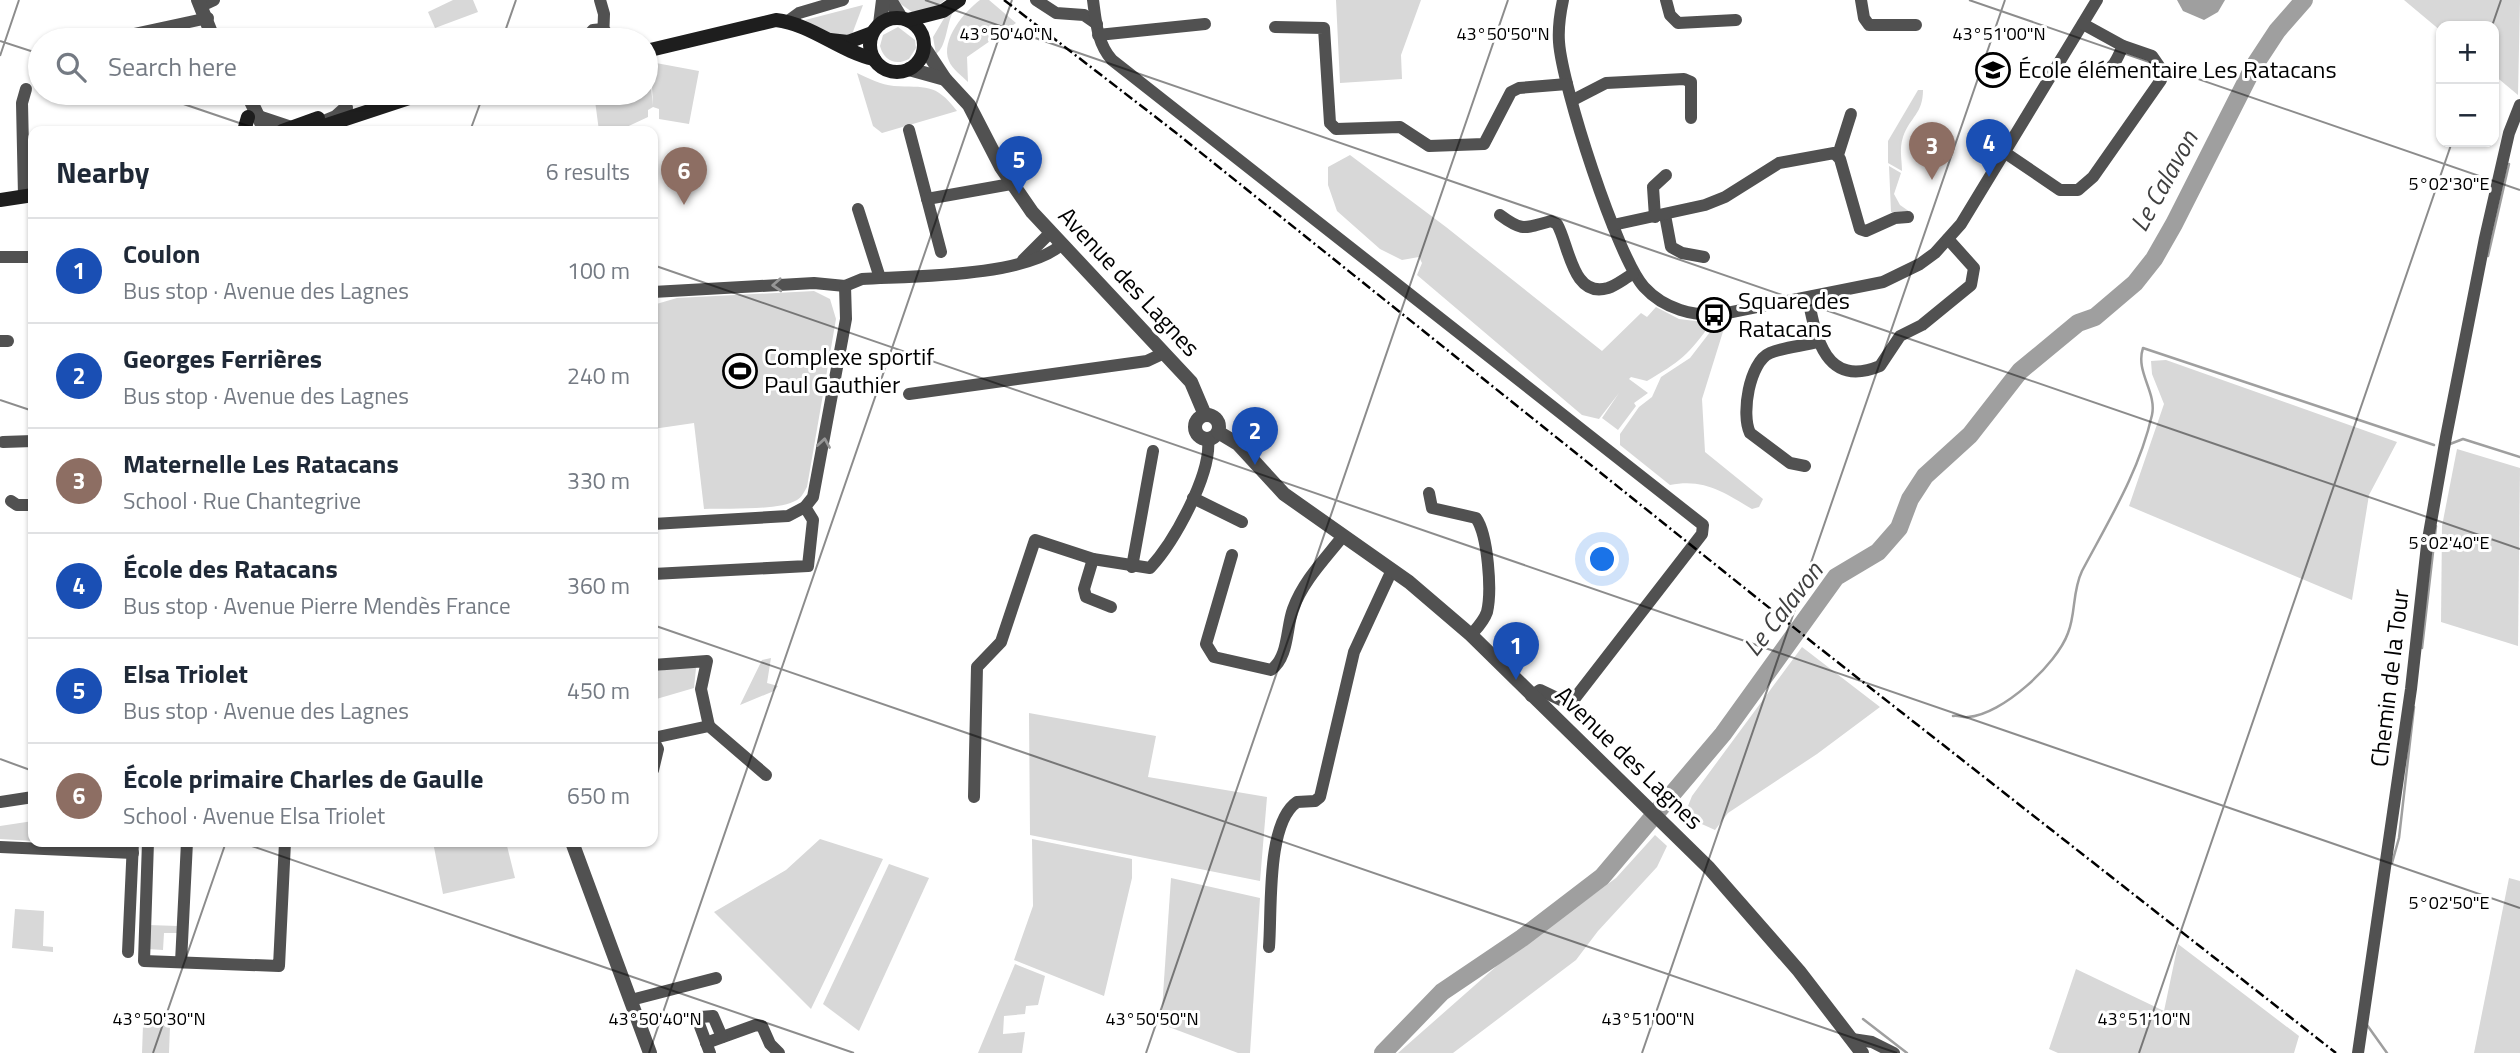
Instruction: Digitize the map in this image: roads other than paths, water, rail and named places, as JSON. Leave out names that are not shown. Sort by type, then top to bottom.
[{"type":"main road","points":[[824,38],[848,43],[905,19],[943,11],[959,0]]},
{"type":"main road","points":[[658,48],[771,21],[788,22],[851,54],[874,59],[890,71],[909,69],[921,57],[924,45],[943,11]]},
{"type":"main road","points":[[905,19],[917,27],[924,45]]},
{"type":"main road","points":[[874,59],[870,49],[876,29]]},
{"type":"main road","points":[[300,126],[355,105]]},
{"type":"main road","points":[[324,126],[388,105]]},
{"type":"main road","points":[[0,192],[28,192]]},
{"type":"main road","points":[[0,200],[28,192]]},
{"type":"street","points":[[600,0],[602,28]]},
{"type":"street","points":[[788,22],[807,10],[843,0]]},
{"type":"street","points":[[876,29],[883,0]]},
{"type":"street","points":[[890,0],[905,19]]},
{"type":"street","points":[[1036,0],[1056,13],[1075,13],[1097,29],[1205,24]]},
{"type":"street","points":[[1075,13],[1090,0],[1104,51],[1120,67],[1703,525],[1702,534],[1669,580],[1575,698],[1561,700],[1540,690],[1531,696]]},
{"type":"street","points":[[1563,0],[1559,44],[1567,84],[1613,225],[1633,274],[1656,297],[1693,314],[1722,314],[1863,288],[1902,275],[1920,264],[1948,239],[2097,0]]},
{"type":"street","points":[[1666,0],[1670,15],[1678,23],[1736,20]]},
{"type":"street","points":[[1861,0],[1864,18],[1869,25],[1916,25]]},
{"type":"street","points":[[144,28],[205,9]]},
{"type":"street","points":[[205,9],[211,28]]},
{"type":"street","points":[[205,9],[214,28]]},
{"type":"street","points":[[2004,152],[2060,190],[2070,191],[2087,185],[2161,80],[2161,69],[2152,56],[2123,47],[2083,24]]},
{"type":"street","points":[[1275,27],[1324,28],[1331,123],[1336,129],[1400,127],[1429,146],[1484,144],[1511,92],[1519,88],[1567,84]]},
{"type":"street","name":"Avenue des Lagnes","points":[[924,45],[945,79],[969,105],[1011,184],[1050,233],[1197,390],[1205,415]]},
{"type":"street","points":[[2100,71],[2113,65],[2123,47]]},
{"type":"street","points":[[909,69],[945,79]]},
{"type":"street","points":[[1573,100],[1606,83],[1684,79],[1690,82],[1691,118]]},
{"type":"street","points":[[26,89],[22,103],[28,179]]},
{"type":"street","points":[[243,105],[251,124]]},
{"type":"street","points":[[249,105],[251,124]]},
{"type":"street","name":"Chemin de la Tour","points":[[2359,1048],[2411,689],[2427,545],[2488,225],[2509,133],[2520,105]]},
{"type":"street","points":[[1613,225],[1660,216],[1725,197],[1779,163],[1838,155],[1851,114]]},
{"type":"street","points":[[909,130],[941,252]]},
{"type":"street","points":[[1838,155],[1860,229],[1866,231],[1895,218],[1908,217]]},
{"type":"street","points":[[1665,175],[1653,187],[1671,247],[1682,253],[1704,257]]},
{"type":"street","points":[[927,199],[1011,184]]},
{"type":"street","points":[[858,209],[880,278]]},
{"type":"street","points":[[1500,215],[1516,227],[1527,229],[1551,221],[1557,224],[1573,269],[1580,280],[1594,288],[1606,289],[1633,274]]},
{"type":"street","points":[[1021,262],[1050,233]]},
{"type":"street","points":[[1808,298],[1818,342],[1826,355],[1849,371],[1880,366],[1900,335],[1922,325],[1971,285],[1974,268],[1948,239]]},
{"type":"street","points":[[658,292],[814,284],[845,286],[855,280],[990,269],[1049,254],[1061,245]]},
{"type":"street","points":[[0,257],[28,257]]},
{"type":"street","points":[[658,524],[788,516],[805,507],[817,486],[846,319],[845,286]]},
{"type":"street","points":[[1805,466],[1790,463],[1750,433],[1745,412],[1761,359],[1769,353],[1818,342]]},
{"type":"street","points":[[909,394],[1147,361],[1164,353]]},
{"type":"street","points":[[974,797],[977,667],[1002,642],[1035,540],[1093,559],[1150,568],[1159,558],[1193,498],[1209,461],[1217,420],[1205,415],[1198,419],[1194,426],[1200,438],[1213,436]]},
{"type":"street","name":"Avenue des Lagnes","points":[[1213,436],[1238,444],[1284,494],[1392,570],[1471,635],[1678,836],[1792,962],[1862,1053]]},
{"type":"street","points":[[3,442],[28,441]]},
{"type":"street","points":[[1132,567],[1153,451]]},
{"type":"street","points":[[1429,493],[1432,508],[1476,518],[1481,526],[1486,545],[1488,605],[1483,621],[1471,635]]},
{"type":"street","points":[[1193,498],[1242,522]]},
{"type":"street","points":[[11,500],[17,505],[28,505]]},
{"type":"street","points":[[658,574],[808,566],[813,520],[805,507]]},
{"type":"street","points":[[1232,555],[1208,635],[1208,650],[1214,657],[1271,670],[1280,660],[1300,592],[1343,536]]},
{"type":"street","points":[[1093,559],[1084,589],[1086,597],[1111,607]]},
{"type":"street","points":[[1269,947],[1280,820],[1297,802],[1315,801],[1320,797],[1354,652],[1392,570]]},
{"type":"street","points":[[658,665],[707,661],[701,688],[709,726],[766,775]]},
{"type":"street","points":[[658,738],[709,726]]},
{"type":"street","points":[[0,802],[28,798]]},
{"type":"street","points":[[0,847],[133,847],[128,952]]},
{"type":"street","points":[[148,847],[144,961],[279,966],[285,847]]},
{"type":"street","points":[[181,962],[187,847]]},
{"type":"street","points":[[574,847],[650,1053]]},
{"type":"street","points":[[631,1000],[716,978]]},
{"type":"street","points":[[722,1037],[713,1016],[701,1017],[698,1021],[708,1048],[722,1037],[756,1025],[762,1026],[770,1044],[779,1053]]},
{"type":"street","points":[[1852,1039],[1872,1042],[1894,1053]]},
{"type":"street","points":[[2359,1048],[2371,1053]]},
{"type":"waterway","name":"Le Calavon","points":[[1383,1053],[1442,992],[1522,938],[1602,877],[1723,734],[1836,577],[1878,552],[1899,528],[1910,499],[1925,476],[1970,435],[2020,371],[2078,323],[2095,317],[2135,283],[2154,259],[2174,224],[2254,66],[2277,31],[2304,0]]},
{"type":"waterway","points":[[2488,256],[2509,164]]},
{"type":"waterway","points":[[1953,716],[1982,714],[2012,698],[2040,673],[2062,645],[2068,633],[2082,571],[2122,495],[2139,456],[2152,415],[2152,398],[2142,365],[2143,348],[2434,445]]},
{"type":"waterway","points":[[2450,444],[2463,439],[2520,457]]},
{"type":"waterway","points":[[2422,648],[2436,526]]},
{"type":"waterway","points":[[2392,863],[2399,838],[2414,707]]},
{"type":"waterway","points":[[1863,1019],[1907,1053]]},
{"type":"waterway","points":[[2367,1025],[2387,1053]]},
{"type":"railway","points":[[1004,0],[1175,132],[1817,646],[2336,1053]]},
{"type":"place","name":"École élémentaire Les Ratacans","points":[[1993,70]]},
{"type":"place","name":"École des Ratacans","points":[[1989,177]]},
{"type":"place","name":"Maternelle Les Ratacans","points":[[1932,180]]},
{"type":"place","name":"Elsa Triolet","points":[[1019,194]]},
{"type":"place","name":"École primaire Charles de Gaulle","points":[[684,205]]},
{"type":"place","name":"Square des Ratacans","points":[[1714,315]]},
{"type":"place","name":"Complexe sportif Paul Gauthier","points":[[740,371]]},
{"type":"place","name":"Georges Ferrières","points":[[1255,465]]},
{"type":"place","name":"Coulon","points":[[1516,680]]}]
